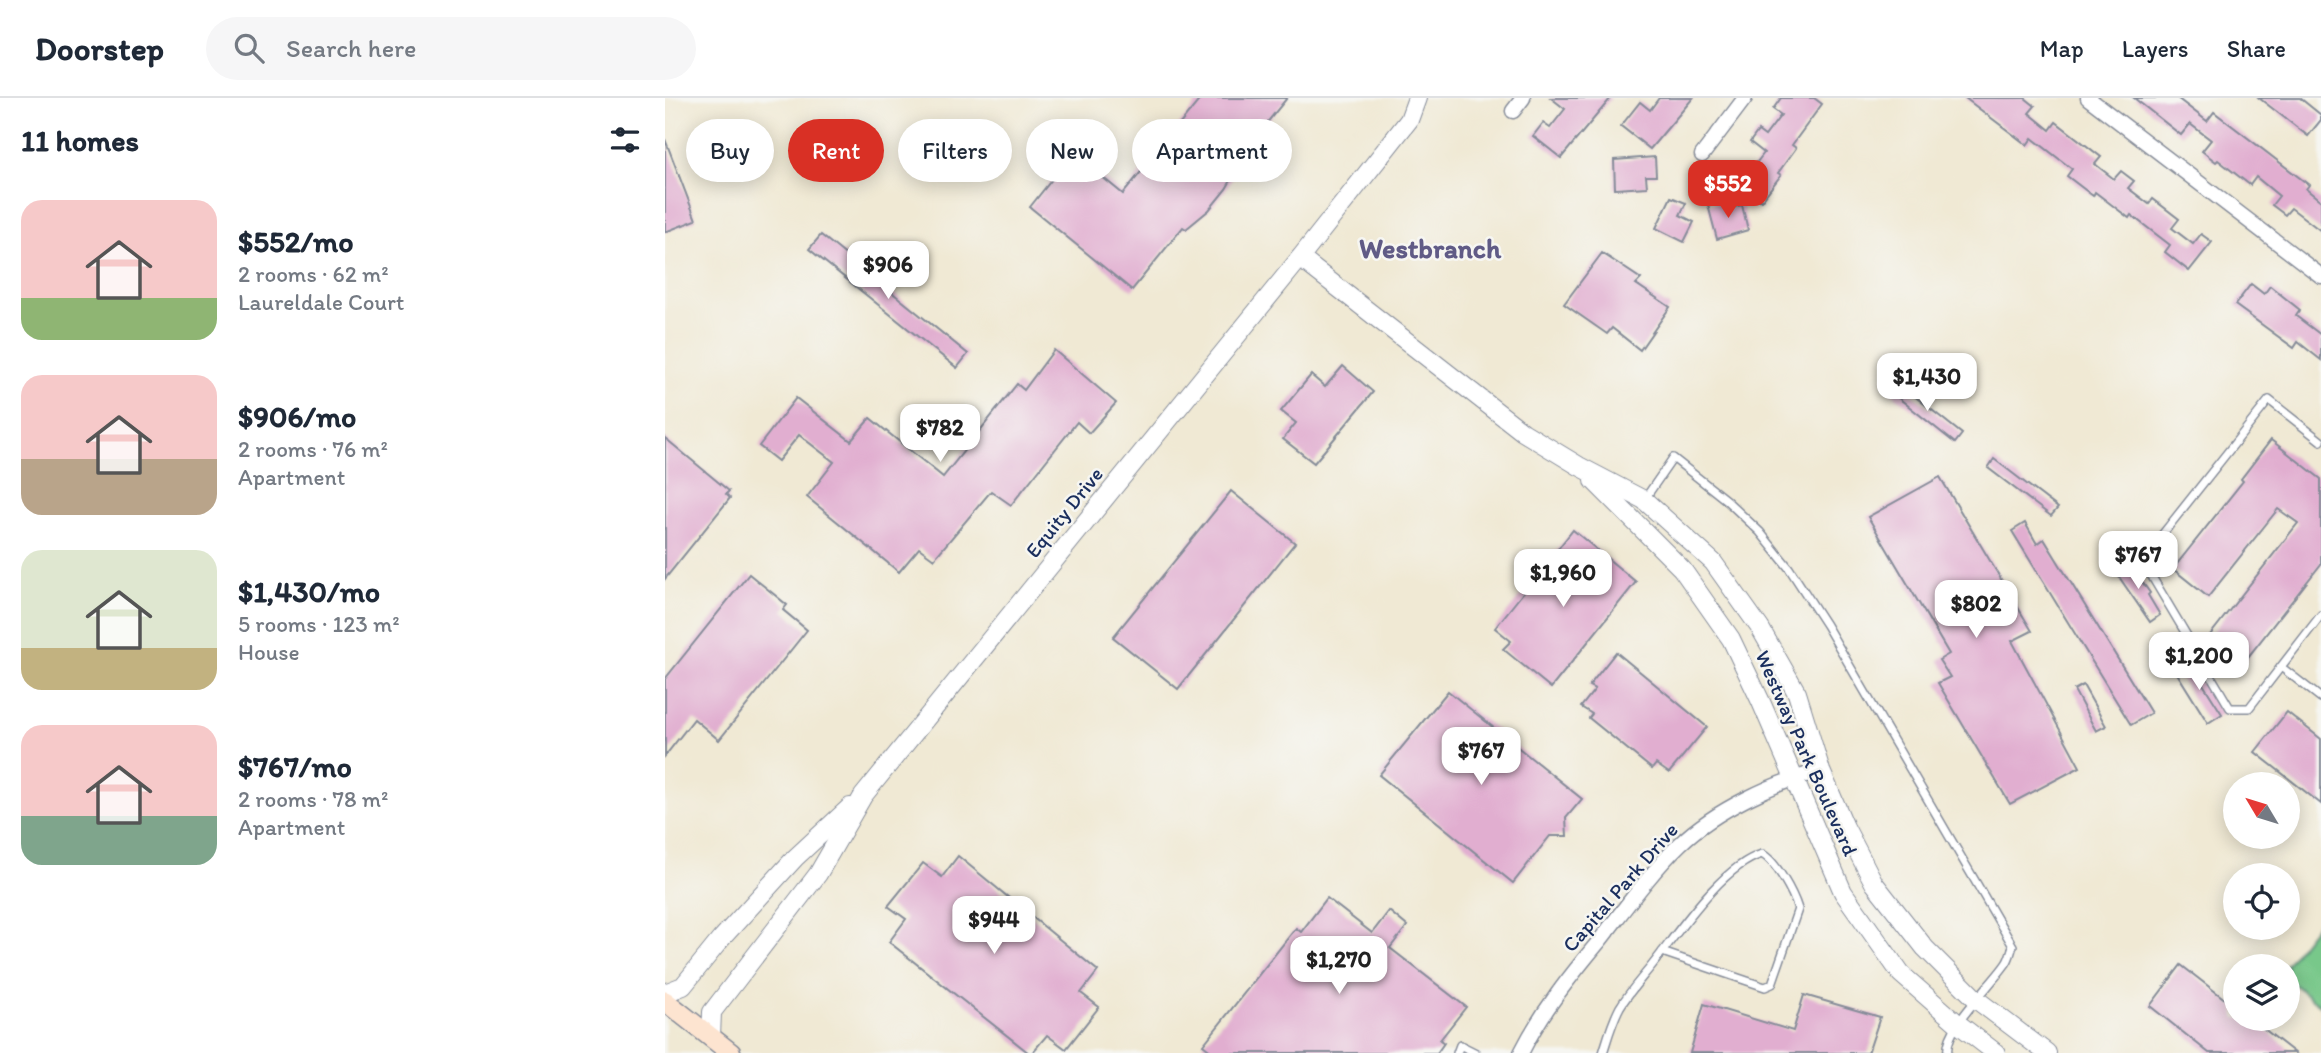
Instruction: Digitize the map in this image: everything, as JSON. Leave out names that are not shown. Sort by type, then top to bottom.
[{"type":"main road","points":[[665,1001],[731,1053]]},
{"type":"street","points":[[1300,258],[1409,120],[1417,98]]},
{"type":"street","points":[[1513,111],[1523,98]]},
{"type":"street","points":[[1702,155],[1745,98]]},
{"type":"street","points":[[2088,98],[2321,276]]},
{"type":"street","name":"Westway Park Boulevard","points":[[1300,258],[1523,432],[1579,466],[1644,500],[1713,562],[1760,628],[1797,693],[1821,771],[1845,827],[1874,883],[1925,948],[1977,1000],[2047,1053]]},
{"type":"street","name":"Equity Drive","points":[[665,993],[682,987],[721,939],[795,858],[863,796],[1300,258]]},
{"type":"street","name":"Westway Park Boulevard","points":[[1579,466],[1682,569],[1731,639],[1843,892],[1901,974],[1996,1053]]},
{"type":"street","name":"Capital Park Drive","points":[[1521,1053],[1531,1032],[1561,988],[1681,844],[1713,819],[1793,777],[1821,771]]},
{"type":"street","name":"Equity Drive","points":[[711,1037],[712,1012],[818,874],[863,796]]},
{"type":"lane","points":[[2321,441],[2269,401],[2142,560],[2230,708],[2249,708],[2321,615]]},
{"type":"lane","points":[[1644,500],[1673,458],[1761,533],[1789,568],[1826,625],[2013,946],[2008,961],[1957,1023],[1946,1048],[1948,1053]]},
{"type":"lane","points":[[2281,667],[2321,698]]},
{"type":"lane","points":[[1603,1053],[1612,1022],[1621,1005],[1663,952],[1714,888],[1751,857],[1762,854],[1771,858],[1798,909],[1772,984],[1765,987],[1663,952]]},
{"type":"lane","points":[[1457,1053],[1460,1045],[1476,1053]]},
{"type":"green space","points":[[2321,919],[2321,1006],[2300,989],[2300,954],[2294,954]]},
{"type":"building","points":[[1201,98],[1287,98],[1270,119],[1184,119]]},
{"type":"building","points":[[1551,98],[1611,98],[1561,158],[1533,136],[1543,123],[1550,128],[1565,109]]},
{"type":"building","points":[[1659,98],[1693,98],[1650,149],[1621,126],[1640,102],[1650,110]]},
{"type":"building","points":[[1781,98],[1814,98],[1822,104],[1792,145],[1796,148],[1778,173],[1781,175],[1761,201],[1740,184],[1764,153],[1750,142],[1758,131],[1765,136],[1781,115],[1773,109]]},
{"type":"building","points":[[1965,98],[2025,98],[2035,106],[2029,113],[2050,130],[2056,122],[2101,157],[2095,164],[2114,179],[2121,171],[2134,181],[2128,188],[2149,204],[2153,199],[2179,219],[2172,228],[2193,244],[2201,234],[2212,242],[2189,271],[2165,252],[2170,245],[2131,215],[2129,218],[2095,192],[2093,196],[2067,176],[2072,169],[2032,138],[2027,145]]},
{"type":"building","points":[[2134,98],[2177,98],[2207,121],[2214,112],[2309,185],[2306,189],[2321,201],[2321,231],[2291,208],[2285,215],[2272,205],[2279,196],[2256,177],[2250,185],[2202,151],[2211,140],[2190,124],[2181,135]]},
{"type":"building","points":[[2259,98],[2300,98],[2321,115],[2321,120],[2308,136]]},
{"type":"building","points":[[665,139],[696,220],[665,232]]},
{"type":"building","points":[[1655,157],[1656,176],[1646,176],[1647,187],[1615,189],[1614,160]]},
{"type":"building","points":[[1050,182],[1108,182],[1123,194],[1133,182],[1230,182],[1209,210],[1186,229],[1183,227],[1132,290],[1030,207]]},
{"type":"building","points":[[1671,197],[1686,203],[1680,215],[1694,222],[1684,242],[1656,228]]},
{"type":"building","points":[[1723,201],[1725,209],[1742,205],[1748,230],[1717,239],[1708,205]]},
{"type":"building","points":[[821,235],[968,354],[957,368],[809,249]]},
{"type":"building","points":[[1602,253],[1641,279],[1636,284],[1670,307],[1640,350],[1612,328],[1607,334],[1564,304]]},
{"type":"building","points":[[2251,284],[2264,294],[2270,286],[2300,310],[2296,316],[2321,335],[2321,360],[2298,342],[2294,348],[2235,305]]},
{"type":"building","points":[[1054,350],[1116,403],[1089,433],[1077,422],[1011,505],[991,491],[934,559],[919,548],[899,572],[807,497],[834,462],[799,435],[778,461],[759,446],[796,398],[851,441],[870,418],[943,477],[1017,384],[1024,390]]},
{"type":"building","points":[[1343,366],[1373,392],[1314,463],[1283,439],[1296,423],[1281,411],[1311,375],[1325,387]]},
{"type":"building","points":[[1898,383],[1962,434],[1955,443],[1891,392]]},
{"type":"building","points":[[665,438],[729,491],[726,494],[730,498],[665,579]]},
{"type":"building","points":[[2271,440],[2321,479],[2321,564],[2237,671],[2203,644],[2298,523],[2278,509],[2208,597],[2173,569],[2243,481],[2241,479]]},
{"type":"building","points":[[1994,459],[2058,508],[2051,516],[1988,468]]},
{"type":"building","points":[[1940,477],[2032,631],[2012,641],[2080,767],[2010,804],[1938,683],[1950,677],[1939,660],[1949,654],[1868,517]]},
{"type":"building","points":[[1231,491],[1295,543],[1178,689],[1113,637]]},
{"type":"building","points":[[2025,523],[2037,544],[2044,539],[2151,713],[2131,725],[2012,531]]},
{"type":"building","points":[[1573,530],[1636,582],[1551,688],[1503,649],[1511,641],[1495,628]]},
{"type":"building","points":[[2128,562],[2150,593],[2148,595],[2160,615],[2150,622],[2115,571]]},
{"type":"building","points":[[749,574],[787,605],[783,610],[807,630],[719,740],[694,719],[665,756],[665,679]]},
{"type":"building","points":[[1616,652],[1707,727],[1669,773],[1656,764],[1652,769],[1589,718],[1592,714],[1581,707],[1595,689],[1589,686]]},
{"type":"building","points":[[2189,662],[2222,714],[2208,723],[2175,670]]},
{"type":"building","points":[[2083,685],[2106,726],[2096,731],[2074,690]]},
{"type":"building","points":[[1448,691],[1582,799],[1566,818],[1567,836],[1550,836],[1513,883],[1379,775]]},
{"type":"building","points":[[2287,712],[2321,739],[2321,804],[2300,787],[2300,772],[2280,772],[2255,752]]},
{"type":"building","points":[[958,856],[1098,971],[1081,993],[1099,1007],[1066,1049],[1047,1035],[1032,1053],[1029,1053],[889,942],[906,919],[888,906],[923,863],[942,877]]},
{"type":"building","points":[[1327,898],[1372,933],[1389,911],[1407,926],[1390,948],[1466,1007],[1440,1040],[1444,1043],[1437,1053],[1213,1053],[1203,1045],[1296,928],[1301,932]]},
{"type":"building","points":[[2181,965],[2223,998],[2223,1031],[2267,1031],[2295,1053],[2209,1053],[2150,1006]]},
{"type":"building","points":[[1804,995],[1880,1017],[1868,1053],[1690,1053],[1704,1004],[1793,1031]]},
{"type":"district","name":"Westbranch","points":[[1430,248]]}]
